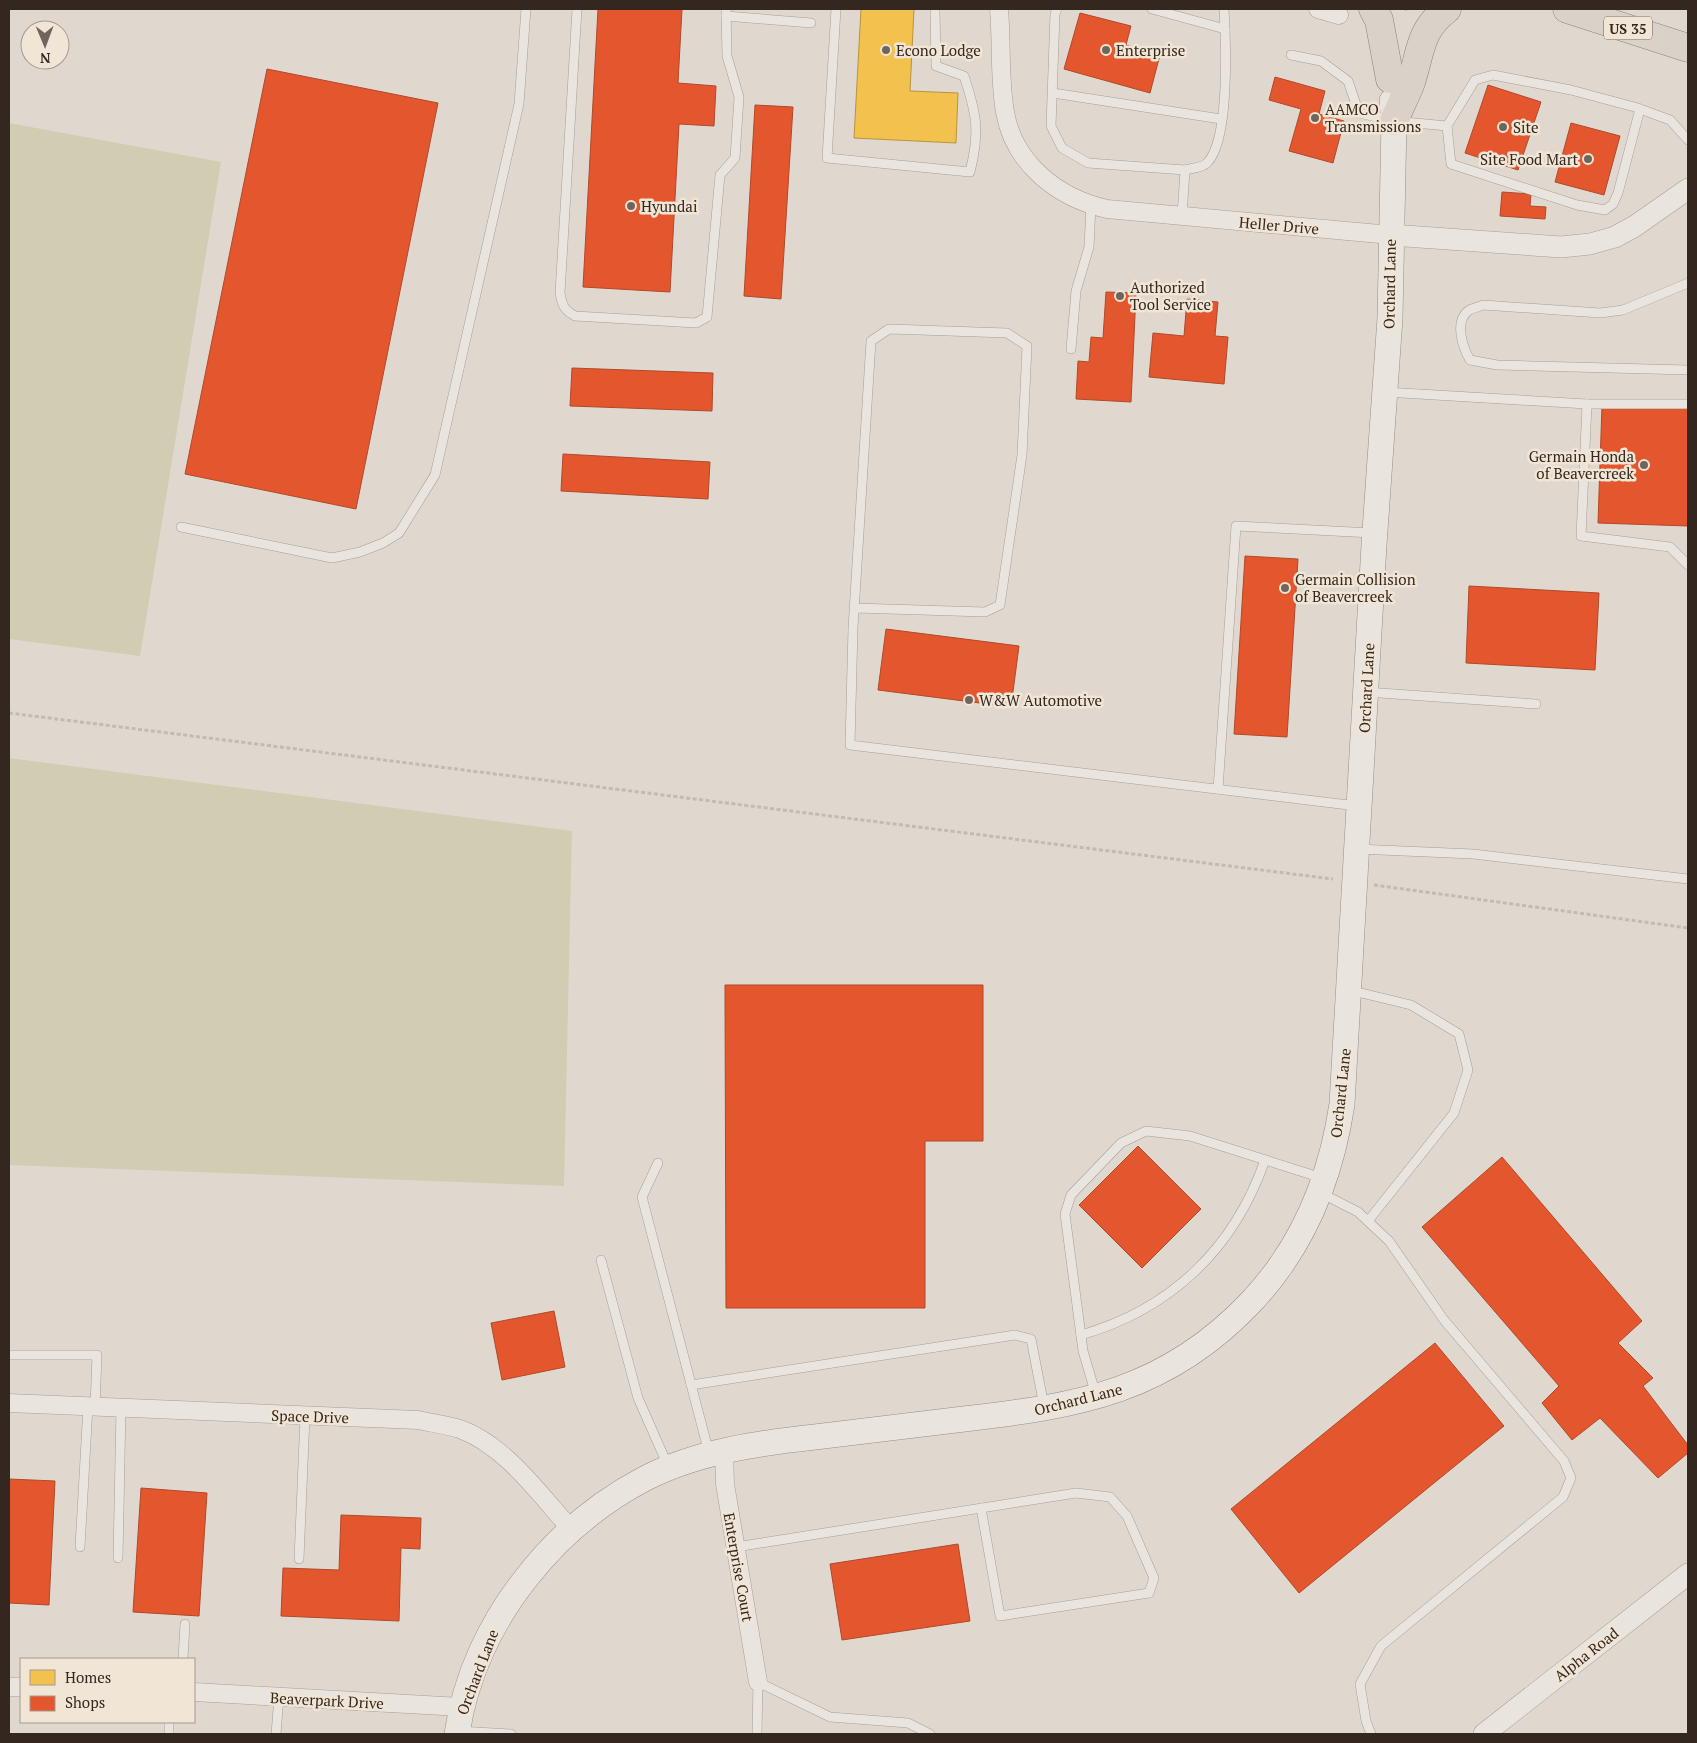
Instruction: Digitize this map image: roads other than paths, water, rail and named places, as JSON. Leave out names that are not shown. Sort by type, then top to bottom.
[{"type":"highway","points":[[1373,9],[1379,20],[1390,78]]},
{"type":"highway","points":[[1394,121],[1410,84],[1418,49],[1429,28],[1447,9]]},
{"type":"highway","name":"US 35","points":[[1568,9],[1688,48]]},
{"type":"highway","points":[[1618,9],[1688,33]]},
{"type":"main road","name":"Orchard Lane","points":[[459,1724],[485,1642],[516,1592],[540,1562],[571,1529],[614,1496],[648,1477],[717,1454],[785,1440],[1044,1409],[1097,1397],[1132,1385],[1180,1360],[1224,1329],[1260,1293],[1306,1224],[1322,1186],[1333,1151],[1342,1104],[1375,533],[1390,318],[1394,121],[1390,78],[1388,17],[1401,9]]},
{"type":"street","name":"Heller Drive","points":[[999,9],[1002,94],[1012,134],[1033,169],[1048,184],[1062,193],[1091,205],[1182,216],[1391,235],[1561,247],[1590,244],[1615,237],[1635,226],[1688,189]]},
{"type":"street","points":[[1318,9],[1339,15]]},
{"type":"street","name":"Space Drive","points":[[9,1403],[418,1420],[459,1429],[474,1436],[504,1456],[571,1529]]},
{"type":"street","name":"Enterprise Court","points":[[717,1454],[736,1547],[758,1682]]},
{"type":"street","name":"Alpha Road","points":[[1484,1734],[1688,1574]]},
{"type":"street","name":"Beaverpark Drive","points":[[195,1692],[279,1697],[459,1724]]},
{"type":"lane","points":[[181,527],[332,558],[360,552],[383,543],[399,533],[411,517],[435,475],[515,123],[519,104],[526,9]]},
{"type":"lane","points":[[577,9],[560,283],[562,305],[566,311],[575,316],[696,324],[707,317],[720,175],[735,158],[739,97],[727,56],[726,13],[811,23]]},
{"type":"lane","points":[[836,9],[827,158],[970,172],[978,143],[974,105],[964,76],[936,66],[935,9]]},
{"type":"lane","points":[[1057,9],[1055,14],[1051,126],[1062,148],[1088,163],[1185,170],[1205,166],[1216,153],[1225,90],[1224,9]]},
{"type":"lane","points":[[1152,9],[1225,29]]},
{"type":"lane","points":[[1291,55],[1322,61],[1348,81],[1359,113],[1394,121],[1447,126]]},
{"type":"lane","points":[[1640,109],[1626,167],[1613,204],[1605,210],[1577,205],[1451,164],[1447,126],[1475,80],[1493,75],[1572,90],[1640,109],[1670,120],[1688,140]]},
{"type":"lane","points":[[1052,93],[1221,119]]},
{"type":"lane","points":[[1182,216],[1185,170]]},
{"type":"lane","points":[[1071,348],[1076,291],[1089,247],[1091,205]]},
{"type":"lane","points":[[1688,284],[1623,310],[1600,313],[1483,305],[1468,310],[1462,318],[1461,344],[1470,360],[1497,365],[1688,370]]},
{"type":"lane","points":[[855,608],[985,612],[1000,605],[1022,455],[1027,346],[1007,333],[889,329],[871,341],[855,608],[850,745],[1359,806]]},
{"type":"lane","points":[[1384,392],[1587,404],[1688,404]]},
{"type":"lane","points":[[1587,404],[1582,536],[1670,547],[1688,565]]},
{"type":"lane","points":[[1218,789],[1236,526],[1375,533]]},
{"type":"lane","points":[[1366,692],[1536,704]]},
{"type":"lane","points":[[1357,849],[1473,854],[1688,879]]},
{"type":"lane","points":[[1349,990],[1411,1005],[1459,1034],[1468,1070],[1454,1113],[1368,1221]]},
{"type":"lane","points":[[1097,1397],[1083,1351],[1065,1214],[1071,1195],[1121,1143],[1146,1131],[1190,1136],[1265,1160],[1322,1186],[1358,1212],[1389,1241],[1444,1320],[1564,1461],[1571,1478],[1563,1497],[1381,1646],[1360,1684],[1366,1721],[1371,1734]]},
{"type":"lane","points":[[1081,1335],[1113,1326],[1154,1304],[1196,1272],[1230,1230],[1256,1188],[1265,1160]]},
{"type":"lane","points":[[658,1163],[642,1197],[691,1385],[717,1454]]},
{"type":"lane","points":[[601,1260],[638,1398],[669,1469]]},
{"type":"lane","points":[[691,1385],[1015,1335],[1031,1339],[1044,1409]]},
{"type":"lane","points":[[9,1355],[97,1355],[80,1547]]},
{"type":"lane","points":[[118,1558],[121,1408]]},
{"type":"lane","points":[[299,1559],[305,1416]]},
{"type":"lane","points":[[736,1547],[981,1508],[1076,1493],[1110,1496],[1127,1516],[1154,1578],[1149,1593],[1000,1616],[981,1508]]},
{"type":"lane","points":[[183,1658],[185,1624]]},
{"type":"lane","points":[[757,1734],[758,1682],[830,1717],[908,1723],[930,1734]]},
{"type":"lane","points":[[276,1734],[279,1697]]},
{"type":"lane","points":[[459,1724],[511,1734]]},
{"type":"place","name":"Econo Lodge","points":[[886,50]]},
{"type":"place","name":"Enterprise","points":[[1106,50]]},
{"type":"place","name":"AAMCO Transmissions","points":[[1315,118]]},
{"type":"place","name":"Site","points":[[1503,127]]},
{"type":"place","name":"Site Food Mart","points":[[1588,159]]},
{"type":"place","name":"Hyundai","points":[[631,206]]},
{"type":"place","name":"Authorized Tool Service","points":[[1120,296]]},
{"type":"place","name":"Germain Honda of Beavercreek","points":[[1644,465]]},
{"type":"place","name":"Germain Collision of Beavercreek","points":[[1285,588]]},
{"type":"place","name":"W&W Automotive","points":[[969,700]]}]
